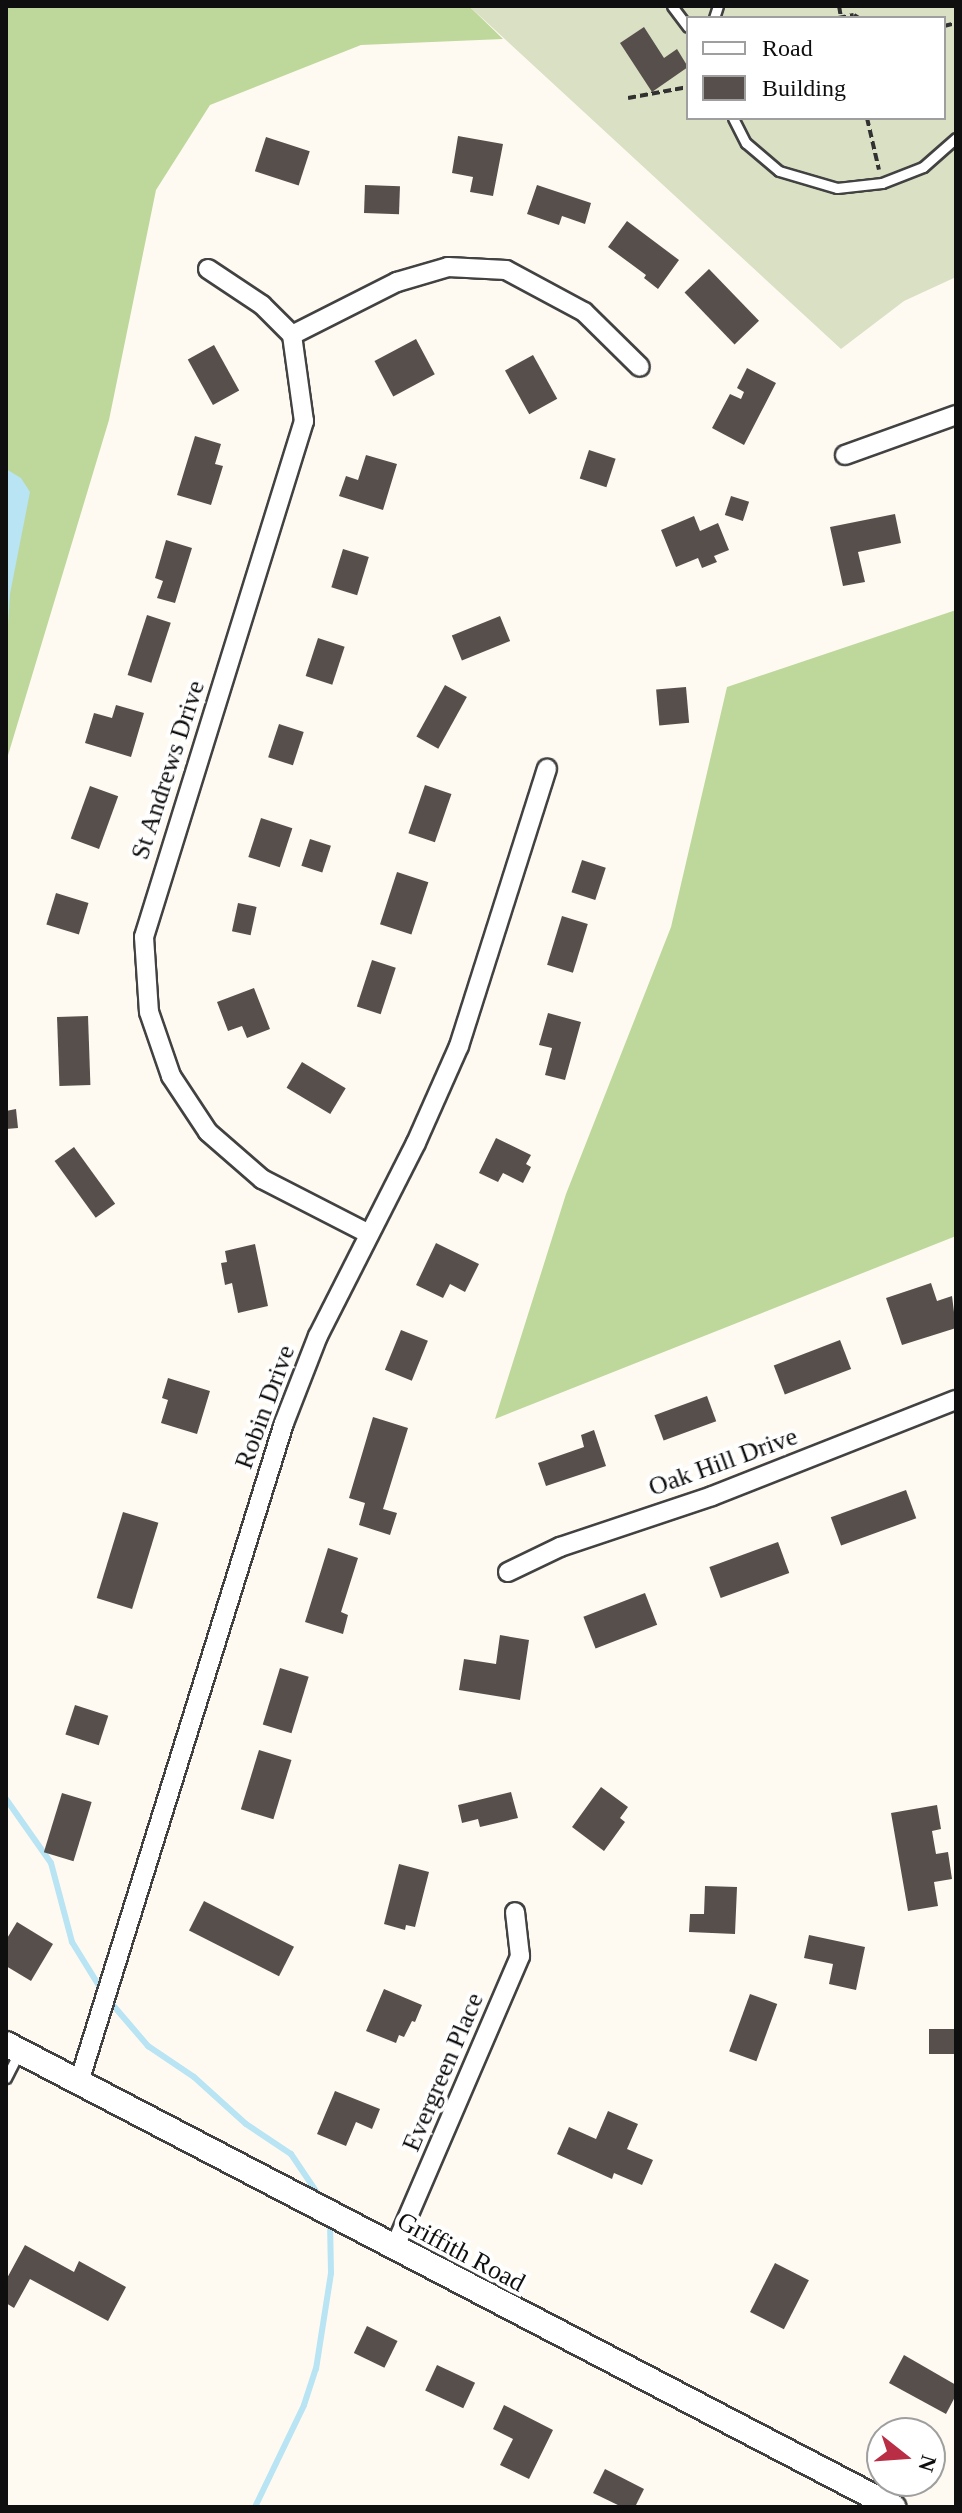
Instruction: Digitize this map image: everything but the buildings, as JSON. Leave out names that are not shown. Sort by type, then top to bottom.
[{"type":"street","points":[[208,269],[262,305],[292,335],[409,278],[448,267],[506,270],[584,312],[640,367]]},
{"type":"street","name":"St Andrews Drive","points":[[292,335],[304,421],[144,937],[149,1012],[171,1076],[208,1132],[262,1179],[369,1234]]},
{"type":"street","points":[[845,455],[956,415]]},
{"type":"street","name":"Robin Drive","points":[[79,2082],[284,1423],[318,1336],[416,1143],[459,1046],[547,769]]},
{"type":"street","name":"Oak Hill Drive","points":[[508,1572],[560,1547],[712,1496],[956,1400]]},
{"type":"street","name":"Evergreen Place","points":[[394,2249],[520,1956],[515,1912]]},
{"type":"street","name":"Griffith Road","points":[[13,2048],[893,2507]]},
{"type":"lane","points":[[672,6],[686,24]]},
{"type":"lane","points":[[734,120],[746,143],[779,171],[837,188],[882,183],[923,167],[956,138]]},
{"type":"lane","points":[[6,2078],[13,2048]]},
{"type":"path","points":[[628,98],[686,87]]},
{"type":"path","points":[[867,120],[882,183]]},
{"type":"green space","points":[[6,6],[469,6],[503,39],[361,45],[210,105],[156,190],[109,420],[6,762]]},
{"type":"green space","points":[[469,6],[956,6],[956,277],[904,301],[841,349]]},
{"type":"green space","points":[[956,610],[956,1236],[495,1419],[566,1194],[671,927],[727,687]]},
{"type":"water","points":[[6,469],[21,478],[30,492],[10,594],[6,655]]},
{"type":"waterway","points":[[6,1799],[51,1863],[72,1942],[106,1997],[148,2046],[194,2077],[246,2124],[291,2154],[320,2197]]},
{"type":"waterway","points":[[255,2507],[304,2405],[316,2369],[331,2273],[330,2221]]}]
